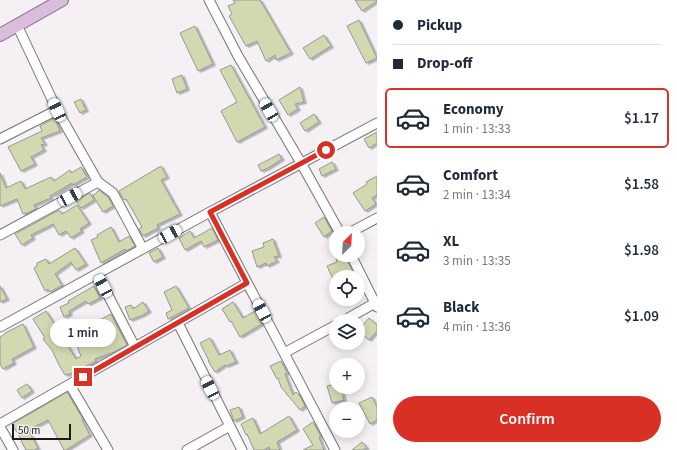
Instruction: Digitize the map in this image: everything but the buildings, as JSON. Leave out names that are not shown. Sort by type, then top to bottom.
[{"type":"main road","points":[[0,35],[62,0]]},
{"type":"street","points":[[209,0],[238,56],[336,226]]},
{"type":"street","points":[[17,25],[57,110],[98,182],[113,193],[143,248]]},
{"type":"street","points":[[0,139],[57,110]]},
{"type":"street","points":[[0,327],[143,248],[377,123]]},
{"type":"street","points":[[0,235],[98,182]]},
{"type":"street","points":[[210,212],[335,450]]},
{"type":"street","points":[[362,226],[377,218]]},
{"type":"street","points":[[354,262],[376,305],[357,314]]},
{"type":"street","points":[[97,274],[135,347]]},
{"type":"street","points":[[13,450],[0,426],[247,283]]},
{"type":"street","points":[[178,323],[242,450]]},
{"type":"street","points":[[284,353],[329,329]]},
{"type":"street","points":[[70,385],[108,450]]},
{"type":"street","points":[[187,450],[230,426]]},
{"type":"route","points":[[83,377],[247,283],[210,212],[326,150]]}]
